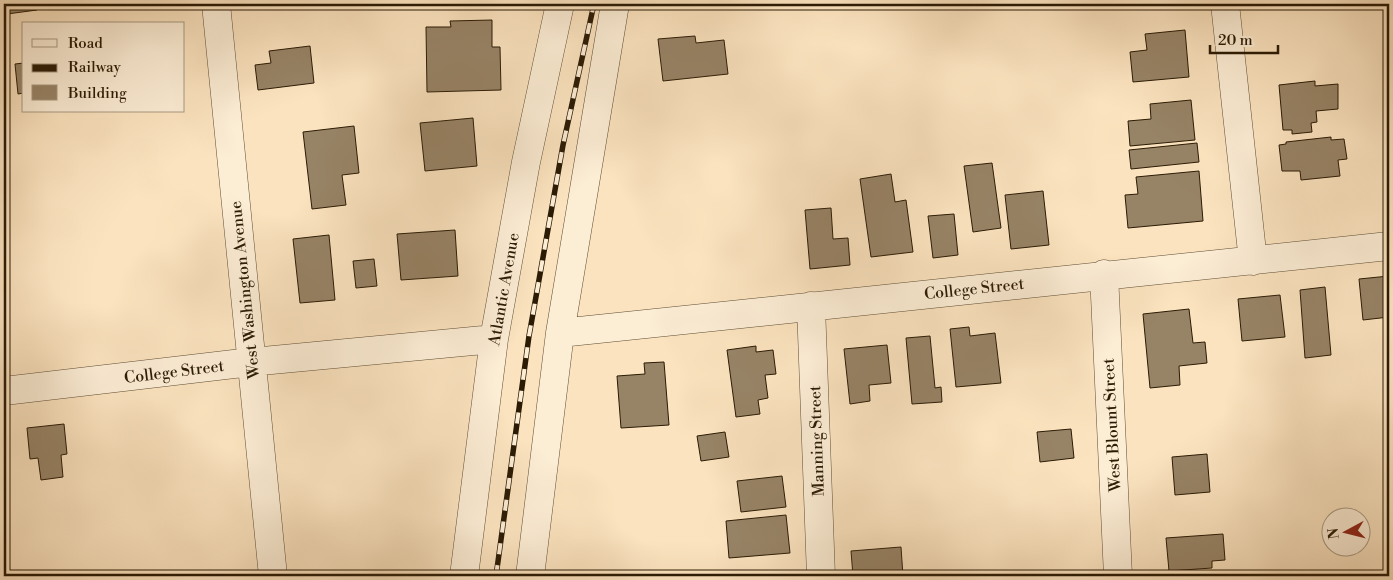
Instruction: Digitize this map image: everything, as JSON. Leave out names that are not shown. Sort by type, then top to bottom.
[{"type":"street","name":"West Washington Avenue","points":[[216,4],[273,576]]},
{"type":"street","name":"Atlantic Avenue","points":[[464,576],[494,339],[526,162],[560,4]]},
{"type":"street","points":[[530,576],[560,333],[615,4]]},
{"type":"street","points":[[1225,4],[1253,262]]},
{"type":"street","name":"College Street","points":[[560,333],[1104,274],[1253,262],[1389,246]]},
{"type":"street","name":"West Blount Street","points":[[1104,274],[1118,576]]},
{"type":"street","name":"Manning Street","points":[[812,306],[821,576]]},
{"type":"street","name":"College Street","points":[[4,391],[251,362],[494,339]]},
{"type":"building","points":[[6,4],[36,4],[37,10],[7,14]]},
{"type":"building","points":[[1274,4],[1306,4],[1274,7]]},
{"type":"building","points":[[492,20],[492,47],[500,47],[501,90],[427,92],[426,27],[451,27],[450,21]]},
{"type":"building","points":[[1185,30],[1189,77],[1133,82],[1130,52],[1147,50],[1145,34]]},
{"type":"building","points":[[695,36],[696,43],[724,40],[728,74],[663,81],[658,39]]},
{"type":"building","points":[[310,46],[314,83],[258,90],[255,65],[271,63],[269,51]]},
{"type":"building","points":[[22,63],[22,93],[18,94],[15,64]]},
{"type":"building","points":[[1315,81],[1315,86],[1338,84],[1338,109],[1316,111],[1317,122],[1311,123],[1312,132],[1292,134],[1292,130],[1283,130],[1279,85]]},
{"type":"building","points":[[1191,100],[1195,140],[1130,146],[1128,121],[1151,119],[1150,104]]},
{"type":"building","points":[[473,118],[477,166],[425,171],[420,123]]},
{"type":"building","points":[[354,126],[359,173],[342,175],[346,205],[312,209],[303,132]]},
{"type":"building","points":[[1331,137],[1331,140],[1344,139],[1347,159],[1338,160],[1340,176],[1301,180],[1300,171],[1282,171],[1279,145],[1286,144],[1286,142]]},
{"type":"building","points":[[1197,143],[1199,162],[1131,169],[1129,150]]},
{"type":"building","points":[[992,163],[1001,228],[973,232],[964,166]]},
{"type":"building","points":[[1199,171],[1203,221],[1128,228],[1125,195],[1138,194],[1136,177]]},
{"type":"building","points":[[891,174],[895,202],[906,200],[913,252],[871,257],[860,179]]},
{"type":"building","points":[[1043,191],[1049,245],[1011,249],[1005,195]]},
{"type":"building","points":[[831,208],[833,239],[848,238],[850,265],[810,269],[805,210]]},
{"type":"building","points":[[954,214],[958,255],[933,258],[928,216]]},
{"type":"building","points":[[455,230],[458,276],[401,280],[397,234]]},
{"type":"building","points":[[329,235],[335,300],[300,303],[293,239]]},
{"type":"building","points":[[374,259],[377,286],[356,288],[353,261]]},
{"type":"building","points":[[1389,276],[1389,317],[1363,320],[1359,279]]},
{"type":"building","points":[[1325,287],[1331,355],[1305,358],[1300,290]]},
{"type":"building","points":[[1280,295],[1285,337],[1242,341],[1238,299]]},
{"type":"building","points":[[1189,309],[1193,343],[1205,342],[1207,363],[1179,366],[1180,385],[1150,388],[1143,314]]},
{"type":"building","points":[[969,327],[970,336],[995,333],[1001,383],[956,387],[950,329]]},
{"type":"building","points":[[930,336],[935,388],[941,387],[942,402],[912,404],[906,338]]},
{"type":"building","points":[[887,345],[891,383],[869,385],[870,401],[850,404],[844,349]]},
{"type":"building","points":[[756,346],[756,352],[773,350],[776,374],[765,375],[768,398],[758,400],[760,414],[736,417],[727,350]]},
{"type":"building","points":[[664,362],[669,425],[621,428],[617,376],[645,374],[644,363]]},
{"type":"building","points":[[64,424],[67,454],[61,455],[63,477],[41,480],[38,458],[30,459],[27,428]]},
{"type":"building","points":[[1071,429],[1074,458],[1040,462],[1037,432]]},
{"type":"building","points":[[725,432],[729,457],[701,461],[697,436]]},
{"type":"building","points":[[1207,454],[1210,492],[1175,495],[1172,457]]},
{"type":"building","points":[[782,476],[786,507],[741,512],[737,481]]},
{"type":"building","points":[[786,515],[790,553],[729,558],[726,521]]},
{"type":"building","points":[[1223,534],[1225,560],[1212,561],[1212,568],[1169,571],[1166,538]]},
{"type":"building","points":[[901,547],[903,576],[853,576],[851,551]]},
{"type":"railway","points":[[496,576],[529,336],[563,145],[594,4]]}]
